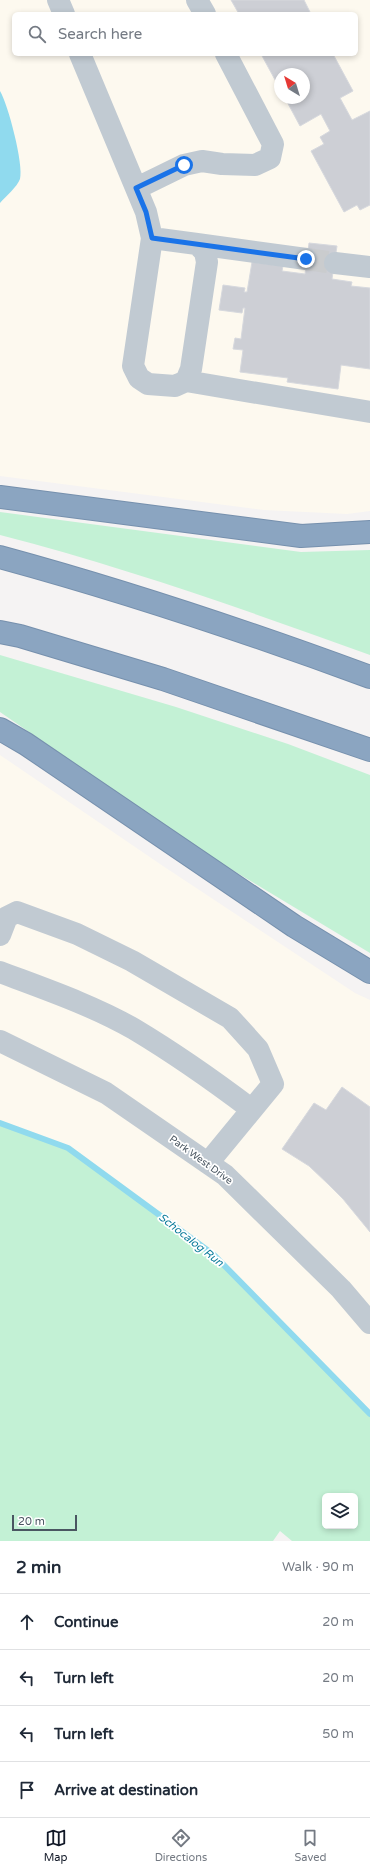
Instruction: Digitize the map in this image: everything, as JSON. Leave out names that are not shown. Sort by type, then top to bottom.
[{"type":"highway","points":[[0,497],[301,536],[370,532]]},
{"type":"highway","points":[[0,557],[168,606],[370,677]]},
{"type":"highway","points":[[0,632],[20,636],[163,679],[370,750]]},
{"type":"highway","points":[[0,729],[26,744],[294,926],[370,972]]},
{"type":"street","points":[[58,0],[63,12]]},
{"type":"street","points":[[197,0],[203,12]]},
{"type":"street","points":[[81,56],[146,212],[152,238],[133,366],[139,378],[148,384],[175,386],[186,381],[370,412]]},
{"type":"street","points":[[136,188],[184,165],[202,161],[222,164],[255,165],[270,158],[273,144],[227,56]]},
{"type":"street","points":[[152,238],[306,259]]},
{"type":"street","points":[[186,381],[191,369],[208,262],[205,252],[197,244]]},
{"type":"street","points":[[334,263],[370,267]]},
{"type":"street","points":[[0,935],[7,917],[16,912],[77,934],[132,961],[230,1018],[258,1049],[272,1084],[208,1163]]},
{"type":"street","points":[[0,972],[93,1008],[133,1029],[226,1089],[252,1109]]},
{"type":"street","name":"Park West Drive","points":[[0,1040],[106,1093],[225,1175],[341,1289],[370,1323]]},
{"type":"shaded area","points":[[0,0],[370,0],[370,511],[347,514],[264,510],[0,476]]},
{"type":"shaded area","points":[[0,755],[163,866],[355,993],[370,1000],[370,1414],[68,1148],[0,1123]]},
{"type":"green space","points":[[0,512],[301,552],[370,550],[370,655],[140,575],[0,535]]},
{"type":"green space","points":[[0,655],[176,707],[288,744],[370,775],[370,953],[209,856],[0,712]]},
{"type":"green space","points":[[0,1123],[68,1148],[214,1255],[370,1414],[370,1541],[292,1541],[280,1531],[273,1541],[0,1541]]},
{"type":"water","points":[[0,91],[7,108],[18,148],[21,172],[19,182],[0,203]]},
{"type":"building","points":[[231,0],[304,0],[310,12],[238,12]]},
{"type":"building","points":[[262,56],[334,56],[353,91],[340,98],[352,120],[370,111],[370,205],[360,210],[357,205],[344,212],[311,151],[324,144],[320,137],[330,131],[321,114],[300,126],[288,104],[310,104],[310,68],[274,68],[274,78]]},
{"type":"building","points":[[309,243],[337,246],[332,279],[352,282],[351,286],[370,288],[370,369],[341,365],[338,389],[287,382],[288,378],[240,372],[243,350],[233,349],[235,338],[241,339],[245,308],[243,308],[242,313],[219,310],[223,285],[245,288],[244,292],[247,292],[252,262],[283,266],[282,271],[305,274]]},
{"type":"building","points":[[342,1087],[370,1107],[370,1232],[343,1199],[309,1166],[282,1149],[314,1103],[326,1110]]},
{"type":"waterway","name":"Schocalog Run","points":[[0,1123],[68,1148],[214,1255],[370,1414]]},
{"type":"tunnel","points":[[306,259],[335,263]]},
{"type":"route","points":[[184,165],[136,188],[146,212],[152,238],[306,259]]}]
